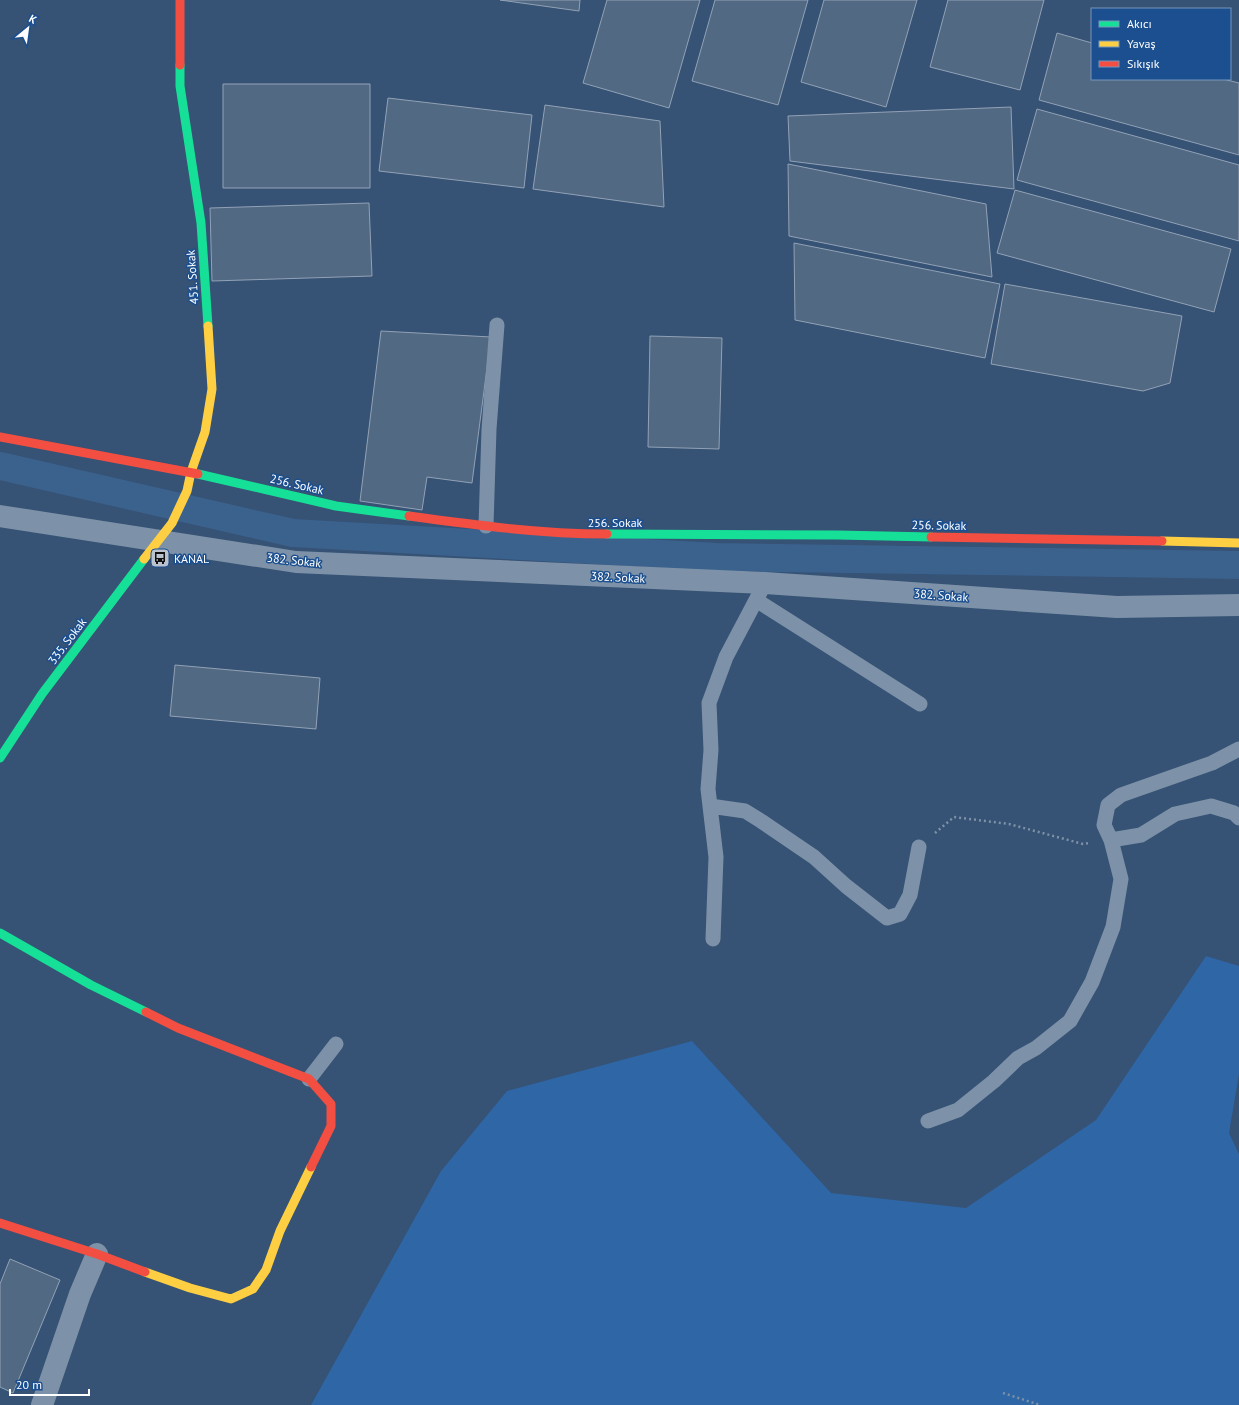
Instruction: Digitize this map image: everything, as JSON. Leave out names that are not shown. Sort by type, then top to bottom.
[{"type":"street","name":"451. Sokak","points":[[157,541],[172,523],[187,491],[191,472],[205,432],[212,389],[201,223],[180,86],[180,0]]},
{"type":"street","name":"256. Sokak","points":[[0,437],[191,472],[336,506],[486,526],[568,534],[838,535],[1239,543]]},
{"type":"street","name":"382. Sokak","points":[[0,516],[296,562],[760,592],[1117,607],[1239,604]]},
{"type":"street","name":"335. Sokak","points":[[0,758],[42,694],[157,541]]},
{"type":"street","points":[[0,933],[91,985],[178,1028],[309,1078],[331,1104],[331,1126],[280,1231],[266,1270],[253,1289],[231,1299],[190,1288],[97,1254],[0,1223]]},
{"type":"street","points":[[42,1405],[80,1294],[97,1254]]},
{"type":"lane","points":[[486,526],[489,429],[497,325]]},
{"type":"lane","points":[[713,939],[716,857],[708,789],[711,750],[709,703],[726,657],[760,592],[920,704]]},
{"type":"lane","points":[[928,1121],[958,1110],[994,1081],[1018,1058],[1036,1048],[1070,1021],[1092,982],[1113,927],[1121,879],[1112,840],[1104,825],[1108,806],[1121,795],[1212,764],[1239,749]]},
{"type":"lane","points":[[710,806],[745,811],[761,821],[814,857],[846,886],[887,918],[900,914],[910,895],[919,847]]},
{"type":"lane","points":[[1112,840],[1141,835],[1175,814],[1211,806],[1234,813],[1239,818]]},
{"type":"lane","points":[[309,1078],[336,1044]]},
{"type":"path","points":[[919,847],[954,817],[1009,824],[1083,844],[1112,840]]},
{"type":"path","points":[[1004,1394],[1040,1405]]},
{"type":"shaded area","points":[[1206,956],[1239,966],[1239,1074],[1229,1133],[1239,1154],[1239,1405],[311,1405],[441,1171],[507,1091],[692,1041],[831,1193],[966,1208],[1096,1120]]},
{"type":"building","points":[[500,0],[580,0],[579,11]]},
{"type":"building","points":[[607,0],[700,0],[669,108],[583,83]]},
{"type":"building","points":[[715,0],[808,0],[778,105],[692,81]]},
{"type":"building","points":[[824,0],[917,0],[886,107],[801,82]]},
{"type":"building","points":[[948,0],[1044,0],[1020,90],[930,67]]},
{"type":"building","points":[[1057,33],[1091,43],[1091,80],[1227,80],[1239,83],[1239,155],[1039,100]]},
{"type":"building","points":[[223,84],[370,84],[370,188],[223,188]]},
{"type":"building","points":[[388,98],[532,115],[524,188],[379,171]]},
{"type":"building","points":[[545,105],[660,121],[664,207],[533,189]]},
{"type":"building","points":[[1011,107],[1014,189],[790,161],[788,116]]},
{"type":"building","points":[[1037,109],[1239,165],[1239,241],[1017,180]]},
{"type":"building","points":[[788,164],[986,204],[992,277],[789,236]]},
{"type":"building","points":[[1015,190],[1231,249],[1214,312],[997,253]]},
{"type":"building","points":[[369,203],[372,276],[212,281],[210,208]]},
{"type":"building","points":[[794,243],[1000,284],[985,358],[795,320]]},
{"type":"building","points":[[1005,284],[1182,316],[1170,383],[1143,391],[991,364]]},
{"type":"building","points":[[381,331],[491,337],[472,483],[427,477],[422,510],[360,501]]},
{"type":"building","points":[[650,336],[722,338],[719,449],[648,447]]},
{"type":"building","points":[[175,665],[320,678],[316,729],[170,716]]},
{"type":"building","points":[[10,1259],[60,1280],[13,1393],[0,1387],[0,1284]]},
{"type":"waterway","points":[[0,466],[293,533],[717,557],[1239,565]]},
{"type":"traffic: fast","points":[[180,65],[180,86],[201,223],[208,326]]},
{"type":"traffic: fast","points":[[198,474],[336,506],[409,516]]},
{"type":"traffic: fast","points":[[607,534],[931,537]]},
{"type":"traffic: fast","points":[[0,758],[42,694],[144,559]]},
{"type":"traffic: fast","points":[[0,933],[91,985],[146,1012]]},
{"type":"traffic: slow","points":[[144,559],[172,523],[187,491],[191,472],[205,432],[212,389],[208,326]]},
{"type":"traffic: slow","points":[[1162,541],[1239,543]]},
{"type":"traffic: slow","points":[[145,1272],[190,1288],[231,1299],[253,1289],[266,1270],[280,1231],[311,1167]]},
{"type":"traffic: jam","points":[[180,0],[180,65]]},
{"type":"traffic: jam","points":[[0,437],[198,474]]},
{"type":"traffic: jam","points":[[409,516],[533,531],[607,534]]},
{"type":"traffic: jam","points":[[931,537],[1162,541]]},
{"type":"traffic: jam","points":[[146,1012],[178,1028],[309,1079],[331,1104],[331,1126],[311,1167]]},
{"type":"traffic: jam","points":[[0,1223],[97,1254],[145,1272]]},
{"type":"place","name":"KANAL","points":[[160,558]]}]
